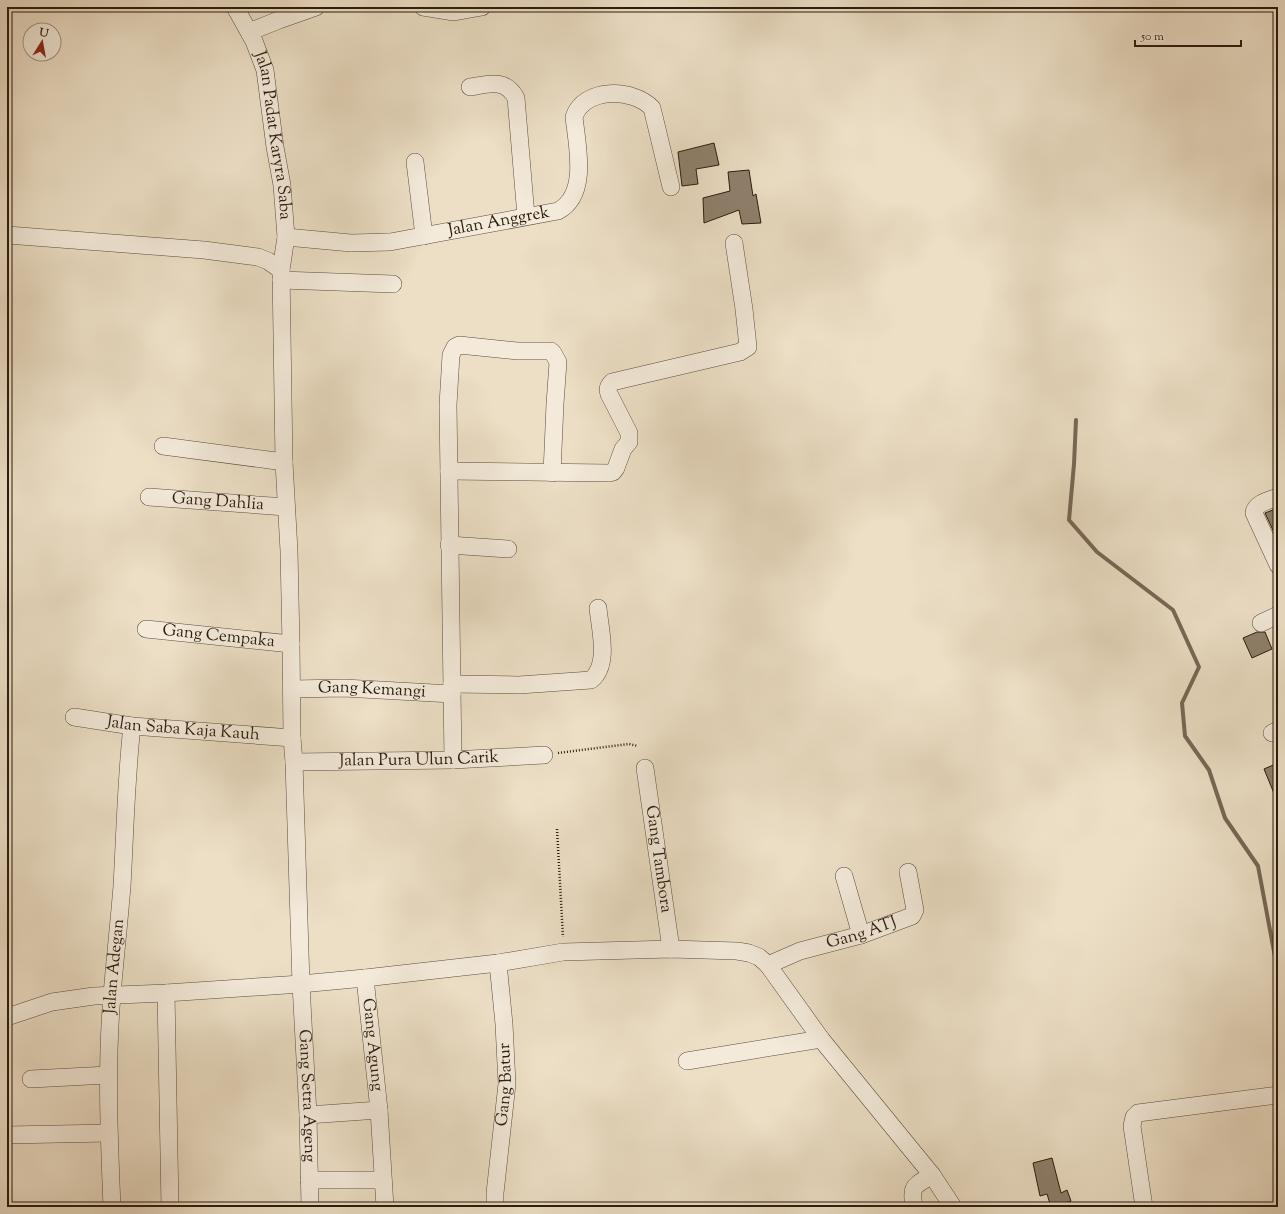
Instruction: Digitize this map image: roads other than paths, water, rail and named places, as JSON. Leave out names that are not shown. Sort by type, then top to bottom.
[{"type":"street","name":"Jalan Padat Karyra Saba","points":[[236,7],[254,41],[264,70],[282,185],[286,238],[281,275],[284,462],[291,644]]},
{"type":"street","points":[[249,32],[316,7]]},
{"type":"street","points":[[424,7],[454,12],[482,7]]},
{"type":"street","points":[[470,87],[494,83],[501,84],[512,92],[516,98],[526,216]]},
{"type":"street","name":"Jalan Anggrek","points":[[286,238],[351,242],[390,242],[558,211],[566,206],[577,184],[579,175],[574,117],[575,113],[578,108],[586,102],[608,94],[627,95],[639,98],[652,108],[671,187]]},
{"type":"street","points":[[415,162],[424,236]]},
{"type":"street","points":[[7,235],[204,250],[258,257],[268,261],[281,275],[393,284]]},
{"type":"street","points":[[449,472],[613,472],[624,449],[630,442],[630,438],[608,391],[609,385],[612,382],[740,352],[747,348],[744,309],[734,243]]},
{"type":"street","points":[[453,760],[448,405],[450,361],[455,347],[459,345],[517,351],[550,351],[553,353],[558,362],[552,473]]},
{"type":"street","points":[[163,446],[284,462]]},
{"type":"street","name":"Gang Dahlia","points":[[149,497],[286,507]]},
{"type":"street","points":[[1277,559],[1254,513],[1254,508],[1278,497]]},
{"type":"street","points":[[449,545],[508,549]]},
{"type":"street","name":"Gang Kemangi","points":[[292,689],[452,689],[591,680],[595,677],[602,662],[598,608]]},
{"type":"street","points":[[1261,623],[1278,615]]},
{"type":"street","name":"Gang Cempaka","points":[[146,629],[291,644]]},
{"type":"street","name":"Gang Setra Ageng","points":[[291,644],[292,738],[301,984],[308,1115],[310,1207]]},
{"type":"street","name":"Jalan Saba Kaja Kauh","points":[[74,717],[132,726],[292,738]]},
{"type":"street","name":"Jalan Adegan","points":[[112,1207],[108,1075],[112,996],[132,726]]},
{"type":"street","name":"Jalan Pura Ulun Carik","points":[[294,762],[453,760],[544,755]]},
{"type":"street","name":"Gang Tambora","points":[[645,768],[671,949]]},
{"type":"street","name":"Gang ATJ","points":[[768,965],[800,952],[861,935],[912,916],[915,910],[908,872]]},
{"type":"street","points":[[844,876],[861,935]]},
{"type":"street","points":[[7,1017],[52,1002],[94,996],[166,994],[365,978],[498,963],[563,952],[671,949],[737,951],[749,953],[759,957],[768,965],[814,1039],[932,1175],[953,1207]]},
{"type":"street","name":"Gang Batur","points":[[495,1207],[507,1084],[504,1024],[498,963]]},
{"type":"street","name":"Gang Agung","points":[[365,978],[378,1110],[385,1207]]},
{"type":"street","points":[[166,994],[170,1207]]},
{"type":"street","points":[[687,1061],[814,1039]]},
{"type":"street","points":[[31,1078],[108,1075]]},
{"type":"street","points":[[1144,1207],[1132,1126],[1134,1117],[1138,1113],[1278,1096]]},
{"type":"street","points":[[308,1115],[378,1110]]},
{"type":"street","points":[[7,1135],[109,1133]]},
{"type":"street","points":[[914,1207],[912,1193],[913,1188],[932,1175]]},
{"type":"street","points":[[309,1180],[384,1180]]},
{"type":"waterway","points":[[1076,420],[1069,520],[1097,552],[1173,610],[1199,667],[1182,703],[1185,736],[1209,770],[1225,818],[1258,866],[1278,973]]}]
